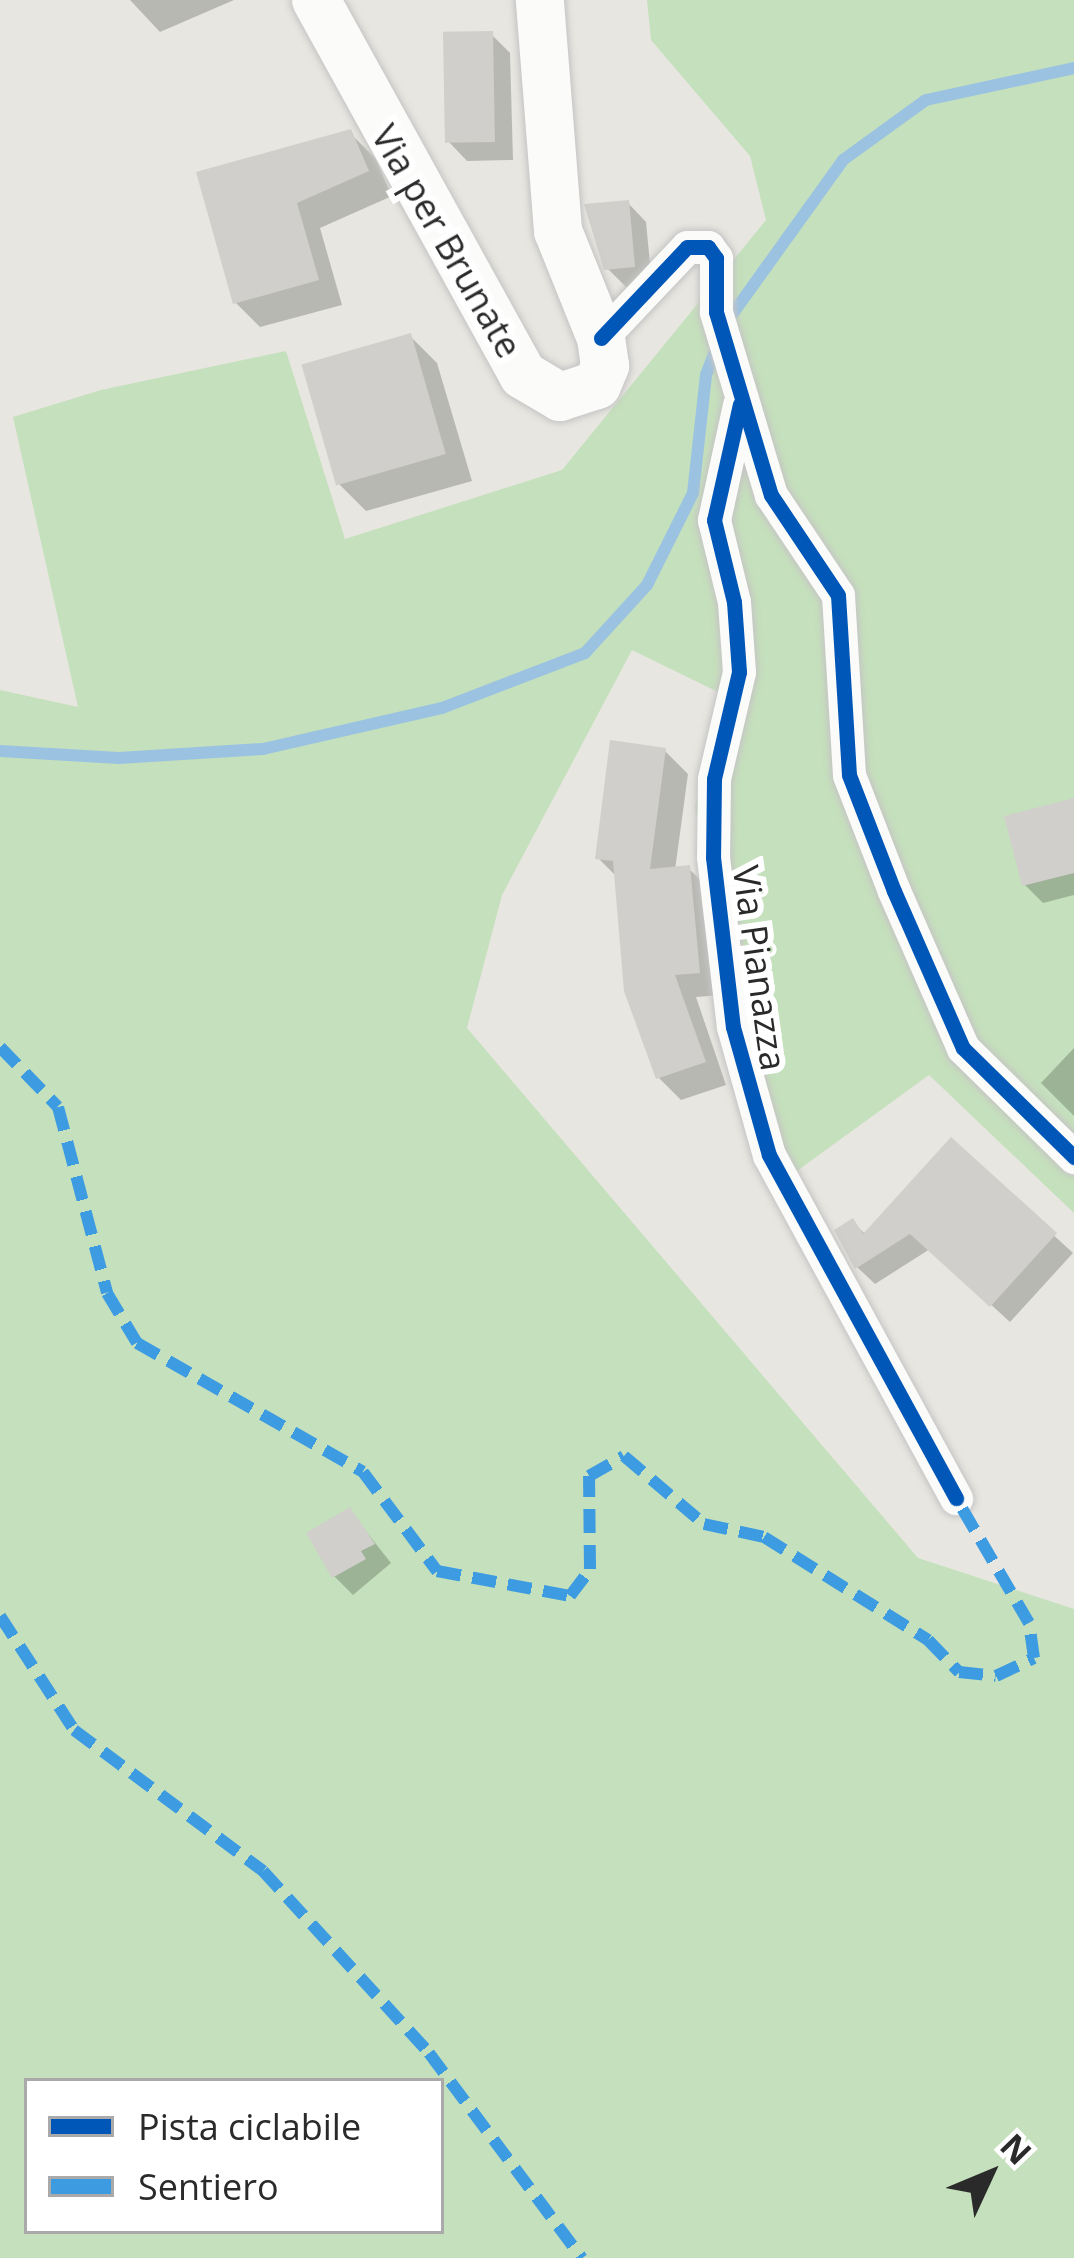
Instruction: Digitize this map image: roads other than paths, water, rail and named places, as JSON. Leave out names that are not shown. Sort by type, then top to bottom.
[{"type":"street","name":"Via per Brunate","points":[[316,0],[524,375],[560,397],[597,385],[604,366],[601,338]]},
{"type":"street","points":[[540,0],[558,231],[601,338]]},
{"type":"street","name":"Via Pianazza","points":[[601,338],[699,242],[716,258],[716,312],[771,496],[838,595],[849,776],[963,1048],[1074,1157]]},
{"type":"street","name":"Via Pianazza","points":[[740,404],[714,520],[734,602],[739,672],[714,778],[713,857],[733,1027],[769,1156],[956,1498]]},
{"type":"waterway","points":[[726,323],[843,160],[926,100],[1074,68]]},
{"type":"waterway","points":[[0,751],[119,758],[263,749],[442,708],[585,653],[647,585],[693,493],[706,375],[717,347]]}]
